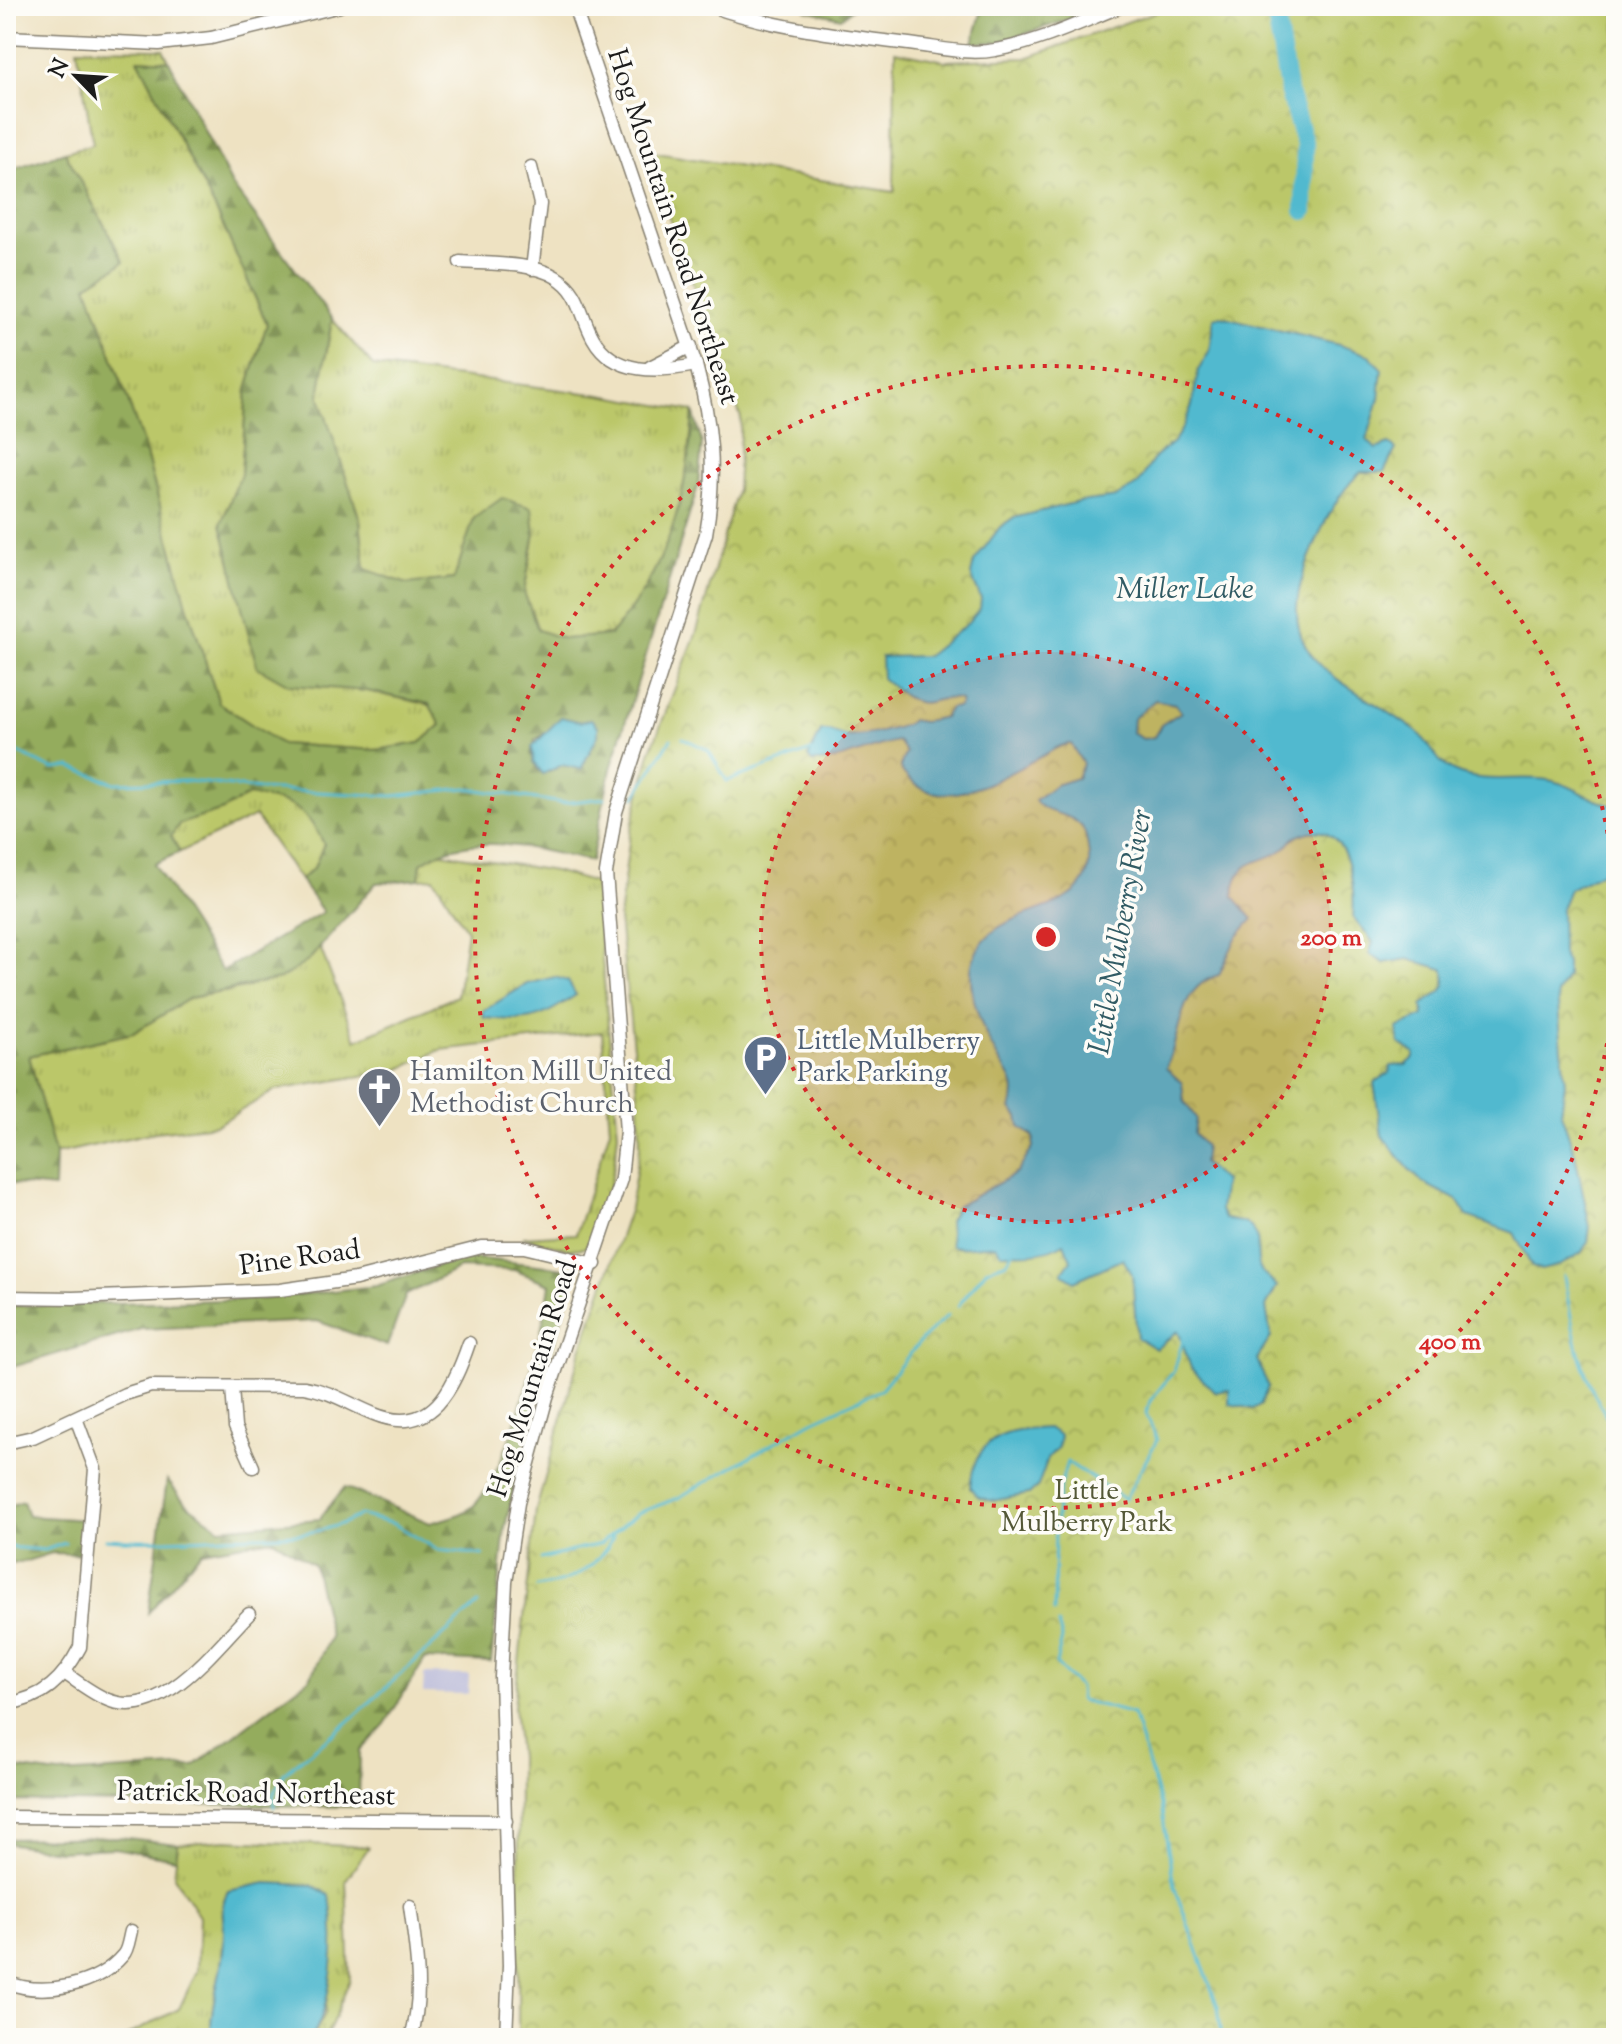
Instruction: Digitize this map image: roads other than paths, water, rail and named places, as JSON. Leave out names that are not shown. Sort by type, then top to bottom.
[{"type":"street","points":[[6,37],[159,44],[211,38],[340,6]]},
{"type":"street","name":"Hog Mountain Road Northeast","points":[[574,6],[691,346],[710,416],[715,487],[706,534],[623,788]]},
{"type":"street","points":[[580,21],[581,6]]},
{"type":"street","points":[[714,7],[784,24],[964,51],[993,51],[1122,6]]},
{"type":"street","points":[[531,167],[540,204],[532,269]]},
{"type":"street","points":[[460,262],[532,269],[555,275],[576,294],[593,339],[609,358],[628,368],[650,367],[662,371],[696,365]]},
{"type":"street","points":[[650,367],[691,346]]},
{"type":"street","name":"Hog Mountain Road","points":[[506,2038],[509,1965],[502,1631],[518,1503],[547,1397],[595,1264],[621,1179],[626,1131],[606,873],[623,788]]},
{"type":"street","name":"Pine Road","points":[[6,1297],[73,1298],[280,1290],[356,1279],[482,1247],[524,1247],[595,1264]]},
{"type":"street","points":[[6,1443],[33,1437],[125,1394],[151,1386],[304,1387],[328,1391],[376,1415],[399,1420],[423,1415],[441,1403],[454,1386],[469,1343]]},
{"type":"street","points":[[232,1388],[235,1427],[253,1467]]},
{"type":"street","points":[[6,1704],[40,1694],[66,1674],[80,1647],[95,1469],[76,1418]]},
{"type":"street","points":[[66,1674],[111,1702],[137,1704],[171,1692],[249,1614]]},
{"type":"street","name":"Patrick Road Northeast","points":[[6,1817],[506,1821]]},
{"type":"street","points":[[410,1906],[419,1981],[419,2010],[411,2038]]},
{"type":"street","points":[[6,1982],[53,1989],[88,1980],[124,1954],[131,1931]]},
{"type":"water","points":[[1305,176],[1310,182],[1304,211],[1299,210],[1297,181]]},
{"type":"water","name":"Miller Lake","points":[[1221,316],[1339,345],[1369,355],[1382,369],[1379,399],[1367,440],[1376,449],[1389,444],[1396,449],[1384,472],[1361,472],[1339,498],[1317,539],[1300,587],[1297,618],[1303,642],[1317,661],[1336,678],[1416,731],[1442,763],[1453,771],[1479,778],[1547,780],[1616,806],[1616,865],[1569,889],[1561,909],[1562,954],[1567,963],[1567,976],[1557,994],[1565,1083],[1561,1113],[1575,1154],[1590,1227],[1588,1242],[1581,1253],[1561,1265],[1541,1270],[1532,1267],[1514,1233],[1467,1216],[1457,1200],[1423,1183],[1382,1136],[1374,1083],[1389,1073],[1391,1066],[1406,1065],[1414,1058],[1414,1053],[1399,1043],[1397,1028],[1424,1016],[1422,1005],[1444,987],[1443,969],[1408,959],[1384,963],[1369,954],[1373,942],[1353,917],[1353,887],[1345,855],[1338,842],[1327,834],[1314,832],[1296,837],[1283,850],[1250,864],[1239,875],[1234,897],[1253,919],[1236,938],[1219,975],[1205,981],[1188,1001],[1166,1068],[1182,1083],[1184,1101],[1196,1118],[1194,1134],[1205,1146],[1203,1163],[1224,1181],[1220,1210],[1224,1218],[1243,1222],[1252,1229],[1257,1237],[1260,1269],[1277,1286],[1266,1307],[1271,1337],[1257,1359],[1268,1387],[1261,1404],[1253,1409],[1229,1404],[1229,1390],[1215,1392],[1191,1368],[1178,1331],[1156,1349],[1137,1338],[1132,1274],[1123,1259],[1074,1281],[1062,1273],[1071,1260],[1064,1243],[1042,1252],[1026,1253],[1001,1253],[996,1246],[951,1245],[949,1221],[957,1206],[1017,1173],[1033,1147],[1034,1137],[1020,1127],[1018,1117],[1011,1109],[1014,1094],[1012,1081],[982,1025],[974,1000],[972,964],[982,943],[998,928],[1058,902],[1075,892],[1086,877],[1089,856],[1082,827],[1071,818],[1045,809],[1035,800],[1055,785],[1077,778],[1083,764],[1071,744],[1058,747],[976,788],[941,794],[924,789],[901,770],[906,753],[898,741],[823,762],[812,762],[808,757],[821,731],[844,736],[869,734],[900,727],[911,720],[923,722],[944,717],[950,708],[959,707],[961,700],[923,703],[903,695],[882,678],[881,657],[927,656],[968,623],[980,609],[981,599],[971,575],[974,562],[1000,527],[1013,518],[1078,502],[1117,497],[1138,484],[1155,457],[1174,441],[1183,427],[1192,405],[1198,371],[1209,351],[1214,318]],"holes":[[[1155,700],[1175,704],[1181,712],[1161,725],[1154,737],[1143,739],[1132,733],[1133,719]]]},
{"type":"water","points":[[561,717],[581,722],[591,719],[598,726],[598,735],[581,769],[562,765],[543,774],[534,762],[532,747]]},
{"type":"water","points":[[555,977],[568,981],[576,995],[533,1018],[484,1018],[483,1011],[527,984]]},
{"type":"water","points":[[1048,1428],[1060,1435],[1058,1447],[1048,1458],[1038,1486],[1029,1494],[992,1501],[979,1497],[970,1488],[978,1457],[994,1440],[1018,1431]]},
{"type":"water","points":[[266,1883],[311,1885],[330,1895],[332,1968],[319,2022],[312,2038],[211,2038],[212,2011],[224,1946],[225,1897],[228,1891]]},
{"type":"waterway","name":"Little Mulberry River","points":[[1269,6],[1277,22],[1288,90],[1305,145],[1304,211]]},
{"type":"waterway","points":[[683,738],[708,750],[727,781],[814,750]]},
{"type":"waterway","points":[[635,797],[671,739]]},
{"type":"waterway","points":[[6,747],[53,769],[70,767],[115,783],[188,781],[259,789],[393,796],[466,788],[562,803],[605,798]]},
{"type":"waterway","points":[[958,1306],[987,1269],[1007,1262],[1013,1252]]},
{"type":"waterway","points":[[1564,1276],[1571,1319],[1586,1375],[1616,1431]]},
{"type":"waterway","points":[[541,1559],[600,1544],[638,1513],[678,1498],[812,1421],[880,1390],[924,1337],[948,1315]]},
{"type":"waterway","name":"Little Mulberry River","points":[[1054,1612],[1056,1518],[1067,1462],[1125,1499],[1157,1440],[1146,1413],[1150,1401],[1174,1371],[1183,1340]]},
{"type":"waterway","points":[[106,1539],[166,1540],[294,1534],[328,1528],[360,1515],[394,1524],[438,1550],[483,1555]]},
{"type":"waterway","points":[[537,1587],[561,1582],[582,1572],[599,1558],[613,1537]]},
{"type":"waterway","points":[[6,1547],[45,1550],[65,1543]]},
{"type":"waterway","points":[[274,1807],[273,1795],[285,1772],[347,1723],[478,1604]]},
{"type":"waterway","name":"Little Mulberry River","points":[[1058,1624],[1062,1638],[1056,1664],[1079,1687],[1080,1700],[1133,1714],[1161,1805],[1174,1886],[1218,2007],[1222,2038]]},
{"type":"place","name":"Little Mulberry Park Parking","points":[[766,1097]]},
{"type":"place","name":"Hamilton Mill United Methodist Church","points":[[379,1128]]},
{"type":"park label","name":"Little Mulberry Park","points":[[1087,1508]]}]
